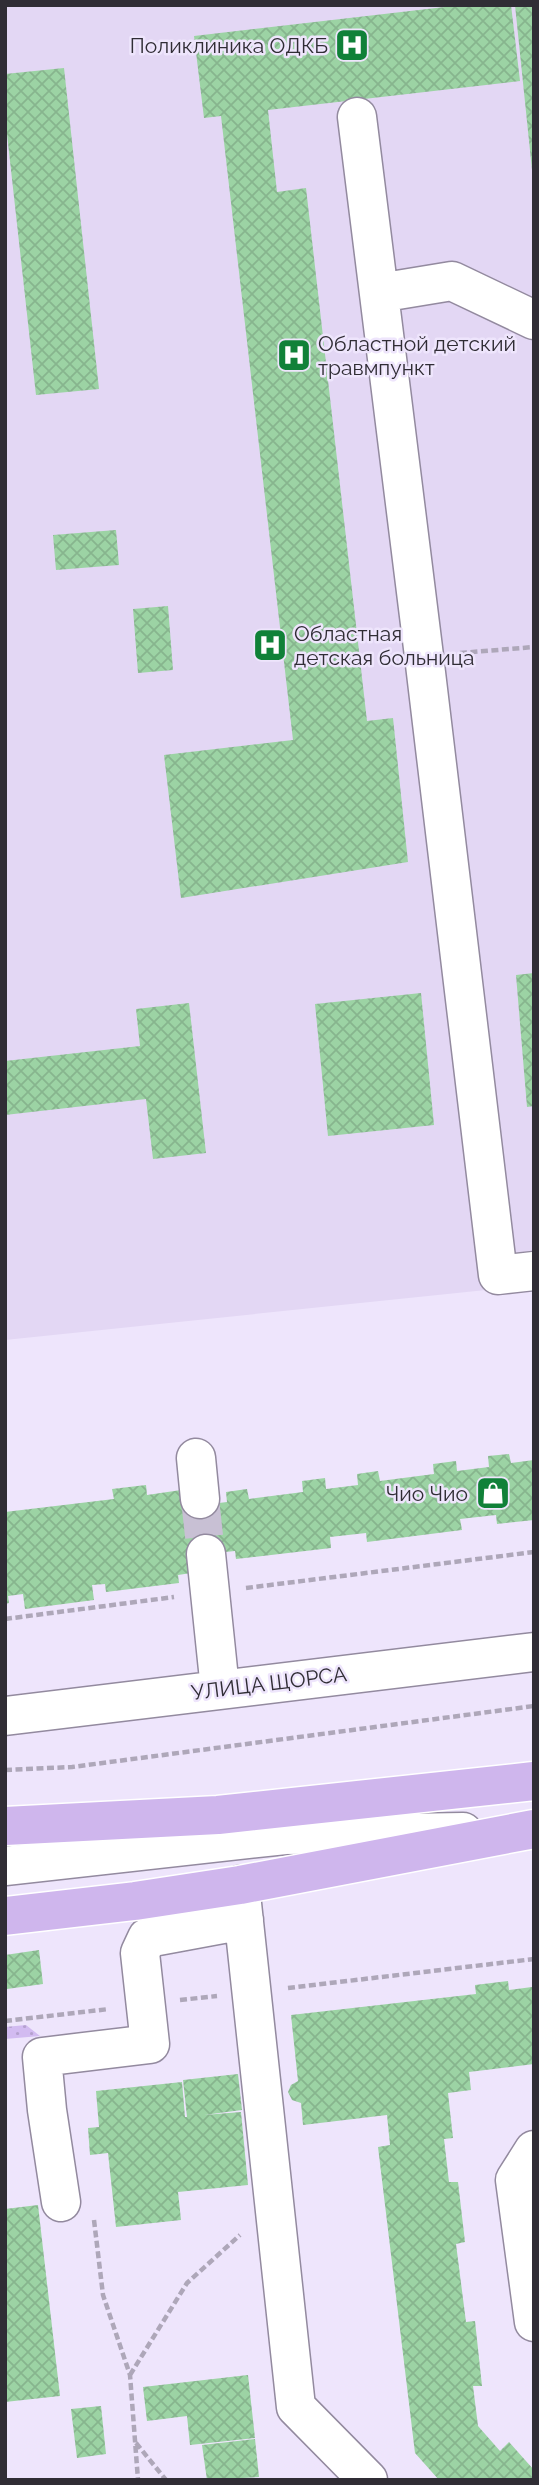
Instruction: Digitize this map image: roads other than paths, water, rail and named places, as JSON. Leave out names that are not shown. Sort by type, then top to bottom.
[{"type":"main road","points":[[5,1826],[218,1815],[534,1781]]},
{"type":"main road","points":[[5,1916],[135,1901],[242,1902],[526,1830]]},
{"type":"street","points":[[357,117],[498,1275],[534,1271]]},
{"type":"street","points":[[379,293],[452,281],[534,320]]},
{"type":"street","points":[[196,1458],[200,1499]]},
{"type":"street","points":[[206,1555],[220,1689]]},
{"type":"street","name":"УЛИЦА ЩОРСА","points":[[5,1716],[534,1652]]},
{"type":"street","points":[[5,1856],[218,1815]]},
{"type":"street","points":[[5,1866],[285,1835],[526,1830]]},
{"type":"street","points":[[77,2208],[47,2109],[42,2057],[150,2044],[140,1953],[147,1938],[242,1902],[296,2407],[368,2480]]},
{"type":"street","points":[[534,2150],[515,2180],[534,2322]]},
{"type":"tunnel","points":[[200,1499],[206,1554]]},
{"type":"place","name":"Поликлиника ОДКБ","points":[[352,45]]},
{"type":"place","name":"Областной детский травмпункт","points":[[294,355]]},
{"type":"place","name":"Областная детская больница","points":[[270,645]]},
{"type":"place","name":"Чио Чио","points":[[493,1493]]}]
